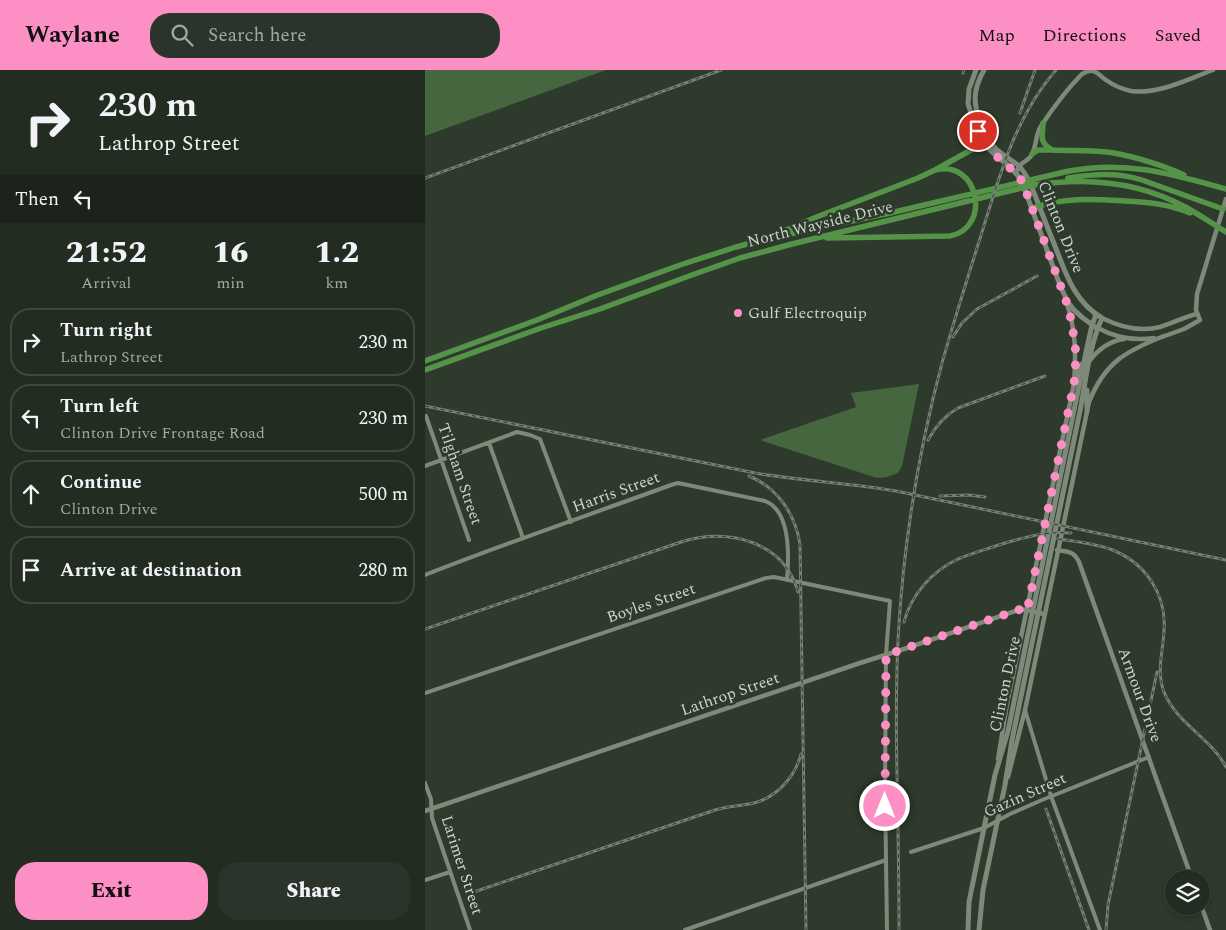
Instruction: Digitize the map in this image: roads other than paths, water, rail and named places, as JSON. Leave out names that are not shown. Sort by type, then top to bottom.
[{"type":"main road","name":"Clinton Drive","points":[[976,70],[969,88],[969,104],[975,125],[993,154],[1016,173],[1023,183],[1061,288],[1075,312],[1095,327]]},
{"type":"main road","name":"Clinton Drive","points":[[984,70],[976,87],[975,103],[986,141],[1019,166],[1030,183],[1075,293],[1089,310],[1102,318],[1095,327],[1086,352],[1069,452]]},
{"type":"main road","points":[[1043,123],[1043,141],[1052,150]]},
{"type":"main road","points":[[765,238],[918,178],[986,141]]},
{"type":"main road","points":[[1032,154],[1038,150],[1120,154],[1170,169],[1200,182]]},
{"type":"main road","name":"North Wayside Drive","points":[[425,361],[680,265],[765,238],[1034,185],[1062,178],[1089,168],[1125,167],[1146,169],[1226,189]]},
{"type":"main road","points":[[808,240],[950,236],[963,232],[975,214],[975,197],[971,187],[965,176],[957,171],[935,170]]},
{"type":"main road","points":[[1062,178],[1096,174],[1124,175],[1223,209]]},
{"type":"main road","name":"North Wayside Drive","points":[[425,370],[740,258],[953,201],[1062,178],[1099,181],[1138,188],[1170,200],[1195,214]]},
{"type":"main road","points":[[1032,208],[1054,202],[1078,199],[1138,202],[1173,207],[1195,214],[1226,232]]},
{"type":"main road","points":[[1036,220],[1044,217]]},
{"type":"main road","points":[[1058,279],[1067,276]]},
{"type":"main road","name":"Clinton Drive","points":[[979,930],[983,890],[1005,785],[1032,632],[1069,452],[1088,372],[1096,315]]},
{"type":"main road","points":[[1074,384],[1086,352]]},
{"type":"main road","points":[[1087,410],[1088,372]]},
{"type":"main road","name":"Clinton Drive","points":[[968,930],[969,902],[995,775],[1008,731],[1032,632]]},
{"type":"street","points":[[1016,173],[1019,166],[1032,154],[1038,131],[1043,123],[1064,93],[1082,74],[1091,71],[1095,72],[1121,88],[1143,92],[1163,89],[1213,70]]},
{"type":"street","points":[[1005,785],[1025,710],[1087,410],[1100,378],[1126,353],[1184,329],[1200,320],[1196,307],[1197,294],[1226,199]]},
{"type":"street","points":[[995,775],[1007,704],[1074,384],[1076,358],[1074,335],[1069,309],[1061,288]]},
{"type":"street","points":[[1102,318],[1120,326],[1157,328],[1197,314]]},
{"type":"street","points":[[1095,327],[1117,337],[1129,339]]},
{"type":"street","points":[[1090,360],[1111,342],[1129,339],[1152,339],[1164,336]]},
{"type":"street","name":"Tilgham Street","points":[[426,416],[469,540]]},
{"type":"street","points":[[425,466],[517,432],[531,435],[540,439],[571,522]]},
{"type":"street","points":[[489,443],[523,538]]},
{"type":"street","name":"Harris Street","points":[[425,575],[678,483],[772,504],[787,534],[787,580]]},
{"type":"street","name":"Armour Drive","points":[[1040,547],[1072,553],[1079,562],[1189,870]]},
{"type":"street","name":"Boyles Street","points":[[425,693],[762,579],[774,577],[890,601],[886,655]]},
{"type":"street","name":"Lathrop Street","points":[[425,811],[1021,609],[1044,614]]},
{"type":"street","points":[[886,655],[887,930]]},
{"type":"street","points":[[1025,710],[1051,796],[1100,930]]},
{"type":"street","name":"Gazin Street","points":[[911,852],[984,828],[1051,796],[1149,757]]},
{"type":"street","name":"Larimer Street","points":[[425,782],[431,799],[432,818],[470,930]]},
{"type":"street","points":[[685,930],[886,860]]},
{"type":"street","points":[[425,880],[450,872]]},
{"type":"street","points":[[1205,915],[1210,930]]},
{"type":"railway","points":[[425,178],[721,70]]},
{"type":"railway","points":[[1020,113],[1035,70]]},
{"type":"railway","points":[[899,930],[896,724],[898,640],[908,535],[919,466],[942,363],[999,178],[1028,110],[1056,70]]},
{"type":"railway","points":[[953,337],[962,323],[977,309],[1037,276]]},
{"type":"railway","points":[[928,440],[940,422],[958,408],[1045,376]]},
{"type":"railway","points":[[425,406],[755,473],[896,491],[1226,560]]},
{"type":"railway","points":[[749,476],[768,487],[777,495],[794,522],[800,544],[806,930]]},
{"type":"railway","points":[[940,496],[969,495],[985,497]]},
{"type":"railway","points":[[904,622],[917,593],[931,577],[958,559],[1036,535],[1071,533]]},
{"type":"railway","points":[[425,629],[681,542],[717,536],[751,542],[767,550],[780,561],[791,575],[798,592]]},
{"type":"railway","points":[[1058,539],[1110,549],[1134,562],[1151,581],[1162,604],[1164,617],[1160,669],[1164,692],[1177,713],[1211,747],[1226,767]]},
{"type":"railway","points":[[1106,930],[1108,905],[1157,672]]},
{"type":"railway","points":[[468,894],[715,810],[762,800],[777,791],[790,778],[801,754]]},
{"type":"railway","points":[[1046,809],[1089,930]]},
{"type":"place","name":"Gulf Electroquip","points":[[738,313]]}]
